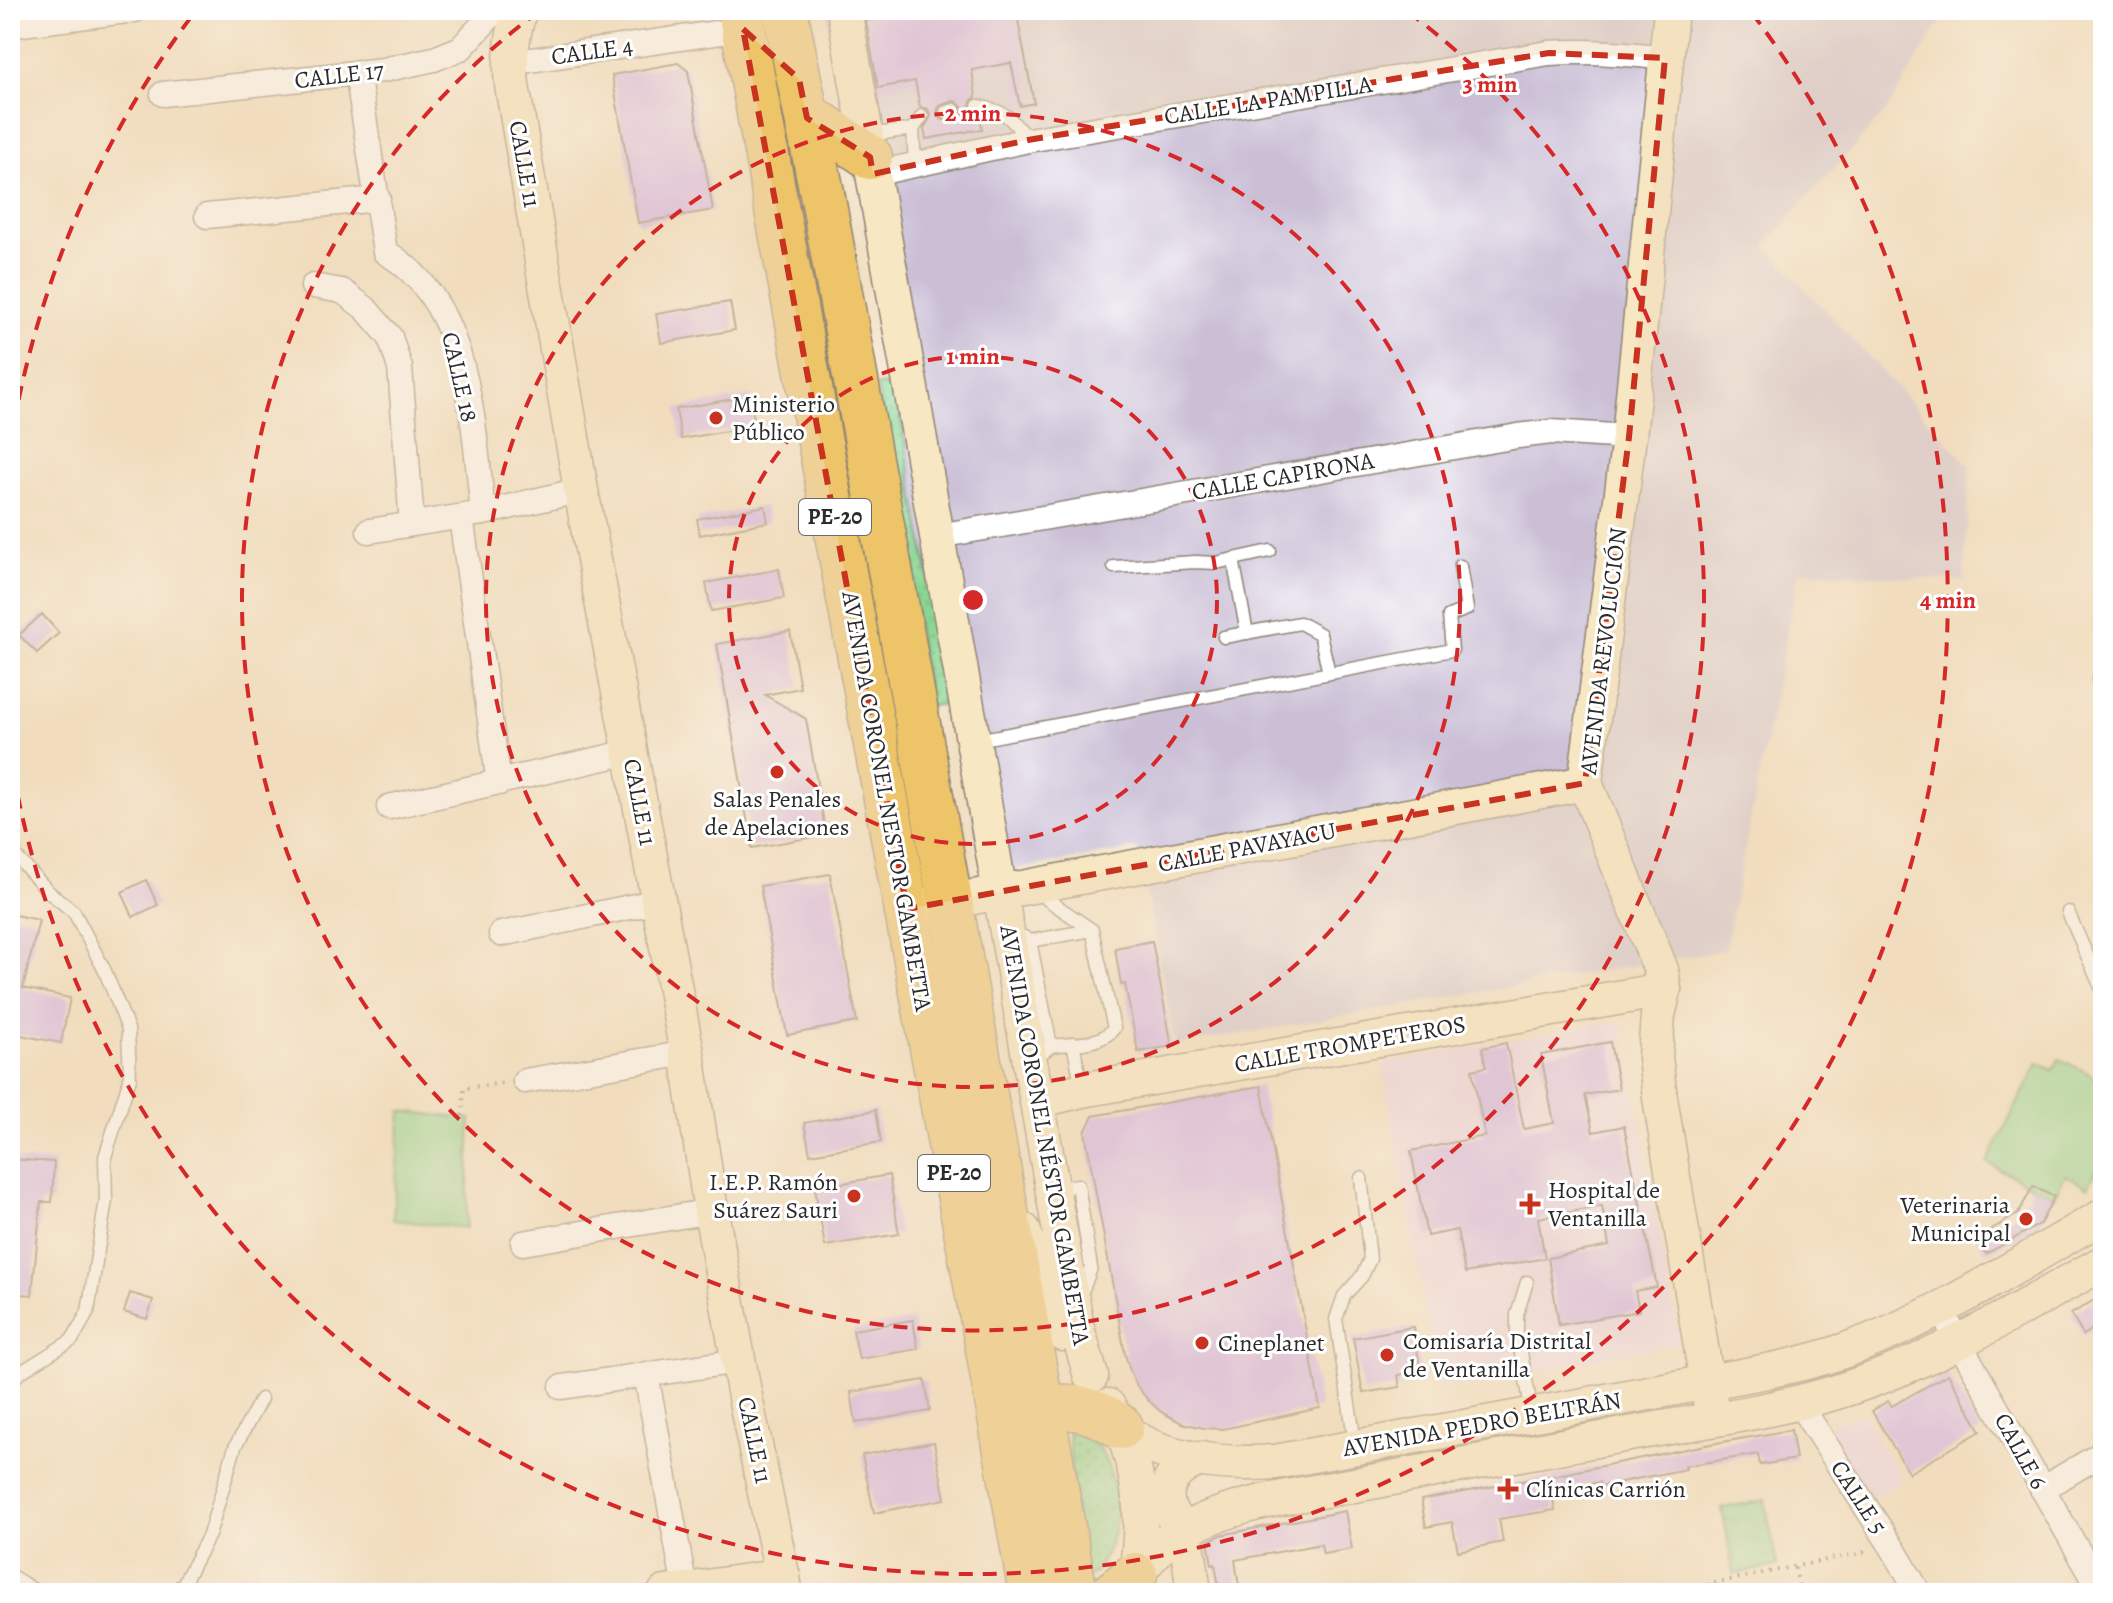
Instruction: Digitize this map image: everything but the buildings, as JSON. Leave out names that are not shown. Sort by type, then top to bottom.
[{"type":"highway","name":"AVENIDA CORONEL NESTOR GAMBETTA","points":[[785,10],[833,256],[1007,1454],[1031,1593]]},
{"type":"highway","name":"AVENIDA CORONEL NESTOR GAMBETTA","points":[[742,20],[928,905],[997,1167],[1075,1593]]},
{"type":"highway","points":[[803,98],[818,122],[869,155]]},
{"type":"highway","points":[[1046,1593],[1007,1454],[1013,1424],[1040,1408],[1062,1406],[1104,1416],[1121,1427]]},
{"type":"street","points":[[11,10],[16,23],[22,24],[71,13],[131,10]]},
{"type":"street","name":"CALLE 17","points":[[163,94],[383,70],[434,59],[461,48],[496,10]]},
{"type":"street","name":"CALLE 11","points":[[520,10],[510,63],[512,85],[581,490],[687,1053],[711,1211],[784,1584]]},
{"type":"street","name":"AVENIDA CORONEL NÉSTOR GAMBETTA","points":[[844,10],[974,740],[1017,912],[1041,1055],[1037,1101],[1066,1187],[1074,1315],[1091,1376]]},
{"type":"street","name":"AVENIDA REVOLUCIÓN","points":[[1671,10],[1629,437],[1585,783],[1661,970],[1664,990],[1658,1015],[1655,1057],[1713,1419]]},
{"type":"street","points":[[742,20],[803,98]]},
{"type":"street","name":"CALLE 4","points":[[510,63],[742,20]]},
{"type":"street","name":"CALLE LA PAMPILLA","points":[[869,155],[915,165],[1028,140],[1549,53],[1583,50],[1665,58]]},
{"type":"street","name":"CALLE 18","points":[[357,72],[385,252],[409,269],[433,296],[446,319],[457,350],[471,413],[472,515],[499,783]]},
{"type":"street","points":[[207,216],[378,199]]},
{"type":"street","points":[[313,286],[342,291],[365,308],[390,337],[400,368],[412,524]]},
{"type":"street","name":"CALLE CAPIRONA","points":[[938,536],[1518,436],[1551,432],[1629,437]]},
{"type":"street","points":[[369,531],[472,515],[581,490]]},
{"type":"street","points":[[389,807],[630,752]]},
{"type":"street","name":"CALLE PAVAYACU","points":[[928,905],[1017,912],[1585,783]]},
{"type":"street","points":[[501,934],[659,901]]},
{"type":"street","name":"CALLE TROMPETEROS","points":[[1037,1101],[1082,1090],[1664,990]]},
{"type":"street","points":[[525,1081],[687,1053]]},
{"type":"street","name":"AVENIDA PEDRO BELTRÁN","points":[[997,1167],[1062,1331],[1121,1427],[1159,1449],[1180,1456],[1226,1463],[1275,1462],[1800,1364],[1879,1338],[1940,1309],[2103,1216]]},
{"type":"street","points":[[523,1243],[711,1211]]},
{"type":"street","name":"AVENIDA PEDRO BELTRÁN","points":[[1127,1587],[1158,1550],[1182,1530],[1231,1510],[1798,1402],[1888,1374],[1959,1343],[2103,1263]]},
{"type":"street","name":"CALLE 6","points":[[1940,1309],[2102,1593]]},
{"type":"street","points":[[562,1387],[739,1361]]},
{"type":"street","points":[[646,1374],[675,1591],[784,1584]]},
{"type":"street","name":"CALLE 5","points":[[1798,1402],[1919,1593]]},
{"type":"street","points":[[1121,1427],[1137,1474],[1141,1498],[1141,1547],[1127,1587]]},
{"type":"street","points":[[2042,1489],[2103,1453]]},
{"type":"street","points":[[1194,1593],[1182,1530],[1168,1507],[1167,1493],[1170,1481],[1178,1470],[1189,1462],[1202,1459]]},
{"type":"lane","points":[[613,10],[614,15],[644,10]]},
{"type":"lane","points":[[978,106],[1009,116],[1028,140]]},
{"type":"lane","points":[[869,155],[913,129],[922,116]]},
{"type":"lane","points":[[913,129],[915,165]]},
{"type":"lane","points":[[1114,567],[1216,563],[1270,551]]},
{"type":"lane","points":[[1233,559],[1247,633]]},
{"type":"lane","points":[[974,740],[1452,650],[1449,616],[1467,609],[1460,566]]},
{"type":"lane","points":[[1224,637],[1300,623],[1320,634],[1329,673]]},
{"type":"lane","points":[[10,850],[50,893],[74,912],[105,971],[128,1029],[130,1078],[105,1157],[106,1200],[88,1312],[72,1340],[10,1382]]},
{"type":"lane","points":[[1017,912],[1092,930]]},
{"type":"lane","points":[[1017,912],[1092,930]]},
{"type":"lane","points":[[2068,912],[2103,992]]},
{"type":"lane","points":[[1041,1055],[1073,1043],[1108,1037],[1114,1028],[1092,930]]},
{"type":"lane","points":[[1073,1043],[1082,1090]]},
{"type":"lane","points":[[1356,1447],[1336,1319],[1344,1296],[1362,1276],[1370,1259],[1361,1178]]},
{"type":"lane","points":[[1527,1282],[1517,1314],[1517,1332],[1533,1414]]},
{"type":"lane","points":[[173,1593],[183,1584],[209,1535],[235,1447],[261,1399]]},
{"type":"lane","points":[[10,1575],[39,1593]]},
{"type":"path","points":[[462,1116],[464,1088],[525,1081]]},
{"type":"path","points":[[1667,1593],[1892,1547]]},
{"type":"path","points":[[1795,1567],[1800,1593]]},
{"type":"path","points":[[1455,1584],[1457,1593]]},
{"type":"highlighted area","points":[[743,29],[799,79],[807,118],[870,157],[873,174],[1028,140],[1549,53],[1665,58],[1629,437],[1585,783],[907,909]]},
{"type":"shaded area","points":[[826,10],[1948,10],[1888,109],[1765,245],[1970,466],[1964,581],[1799,571],[1725,950],[1175,1045],[1138,848],[983,875]]},
{"type":"shaded area","name":"Hospital de Ventanilla","points":[[1615,1021],[1623,1030],[1680,1343],[1439,1390],[1382,1064]]},
{"type":"shaded area","points":[[1862,1413],[1902,1480],[1870,1499],[1828,1434],[1830,1425]]},
{"type":"green space","points":[[877,385],[895,386],[951,703],[930,706]]},
{"type":"green space","points":[[2059,1059],[2085,1071],[2098,1082],[2102,1097],[2098,1108],[2103,1111],[2103,1157],[2088,1187],[2065,1175],[2054,1197],[1987,1163],[2038,1063],[2053,1070]]},
{"type":"green space","points":[[401,1111],[471,1119],[466,1228],[393,1220]]},
{"type":"green space","points":[[1067,1421],[1084,1428],[1092,1437],[1108,1465],[1115,1491],[1115,1529],[1111,1542],[1099,1566],[1081,1580]]},
{"type":"green space","points":[[1765,1500],[1777,1566],[1734,1574],[1722,1508]]},
{"type":"place","name":"Ministerio Público","points":[[716,418]]},
{"type":"place","name":"Salas Penales de Apelaciones","points":[[777,772]]},
{"type":"place","name":"I.E.P. Ramón Suárez Sauri","points":[[854,1196]]},
{"type":"place","name":"Hospital de Ventanilla","points":[[1530,1204]]},
{"type":"place","name":"Veterinaria Municipal","points":[[2026,1219]]},
{"type":"place","name":"Cineplanet","points":[[1202,1343]]},
{"type":"place","name":"Comisaría Distrital de Ventanilla","points":[[1387,1355]]},
{"type":"place","name":"Clínicas Carrión","points":[[1508,1489]]}]
